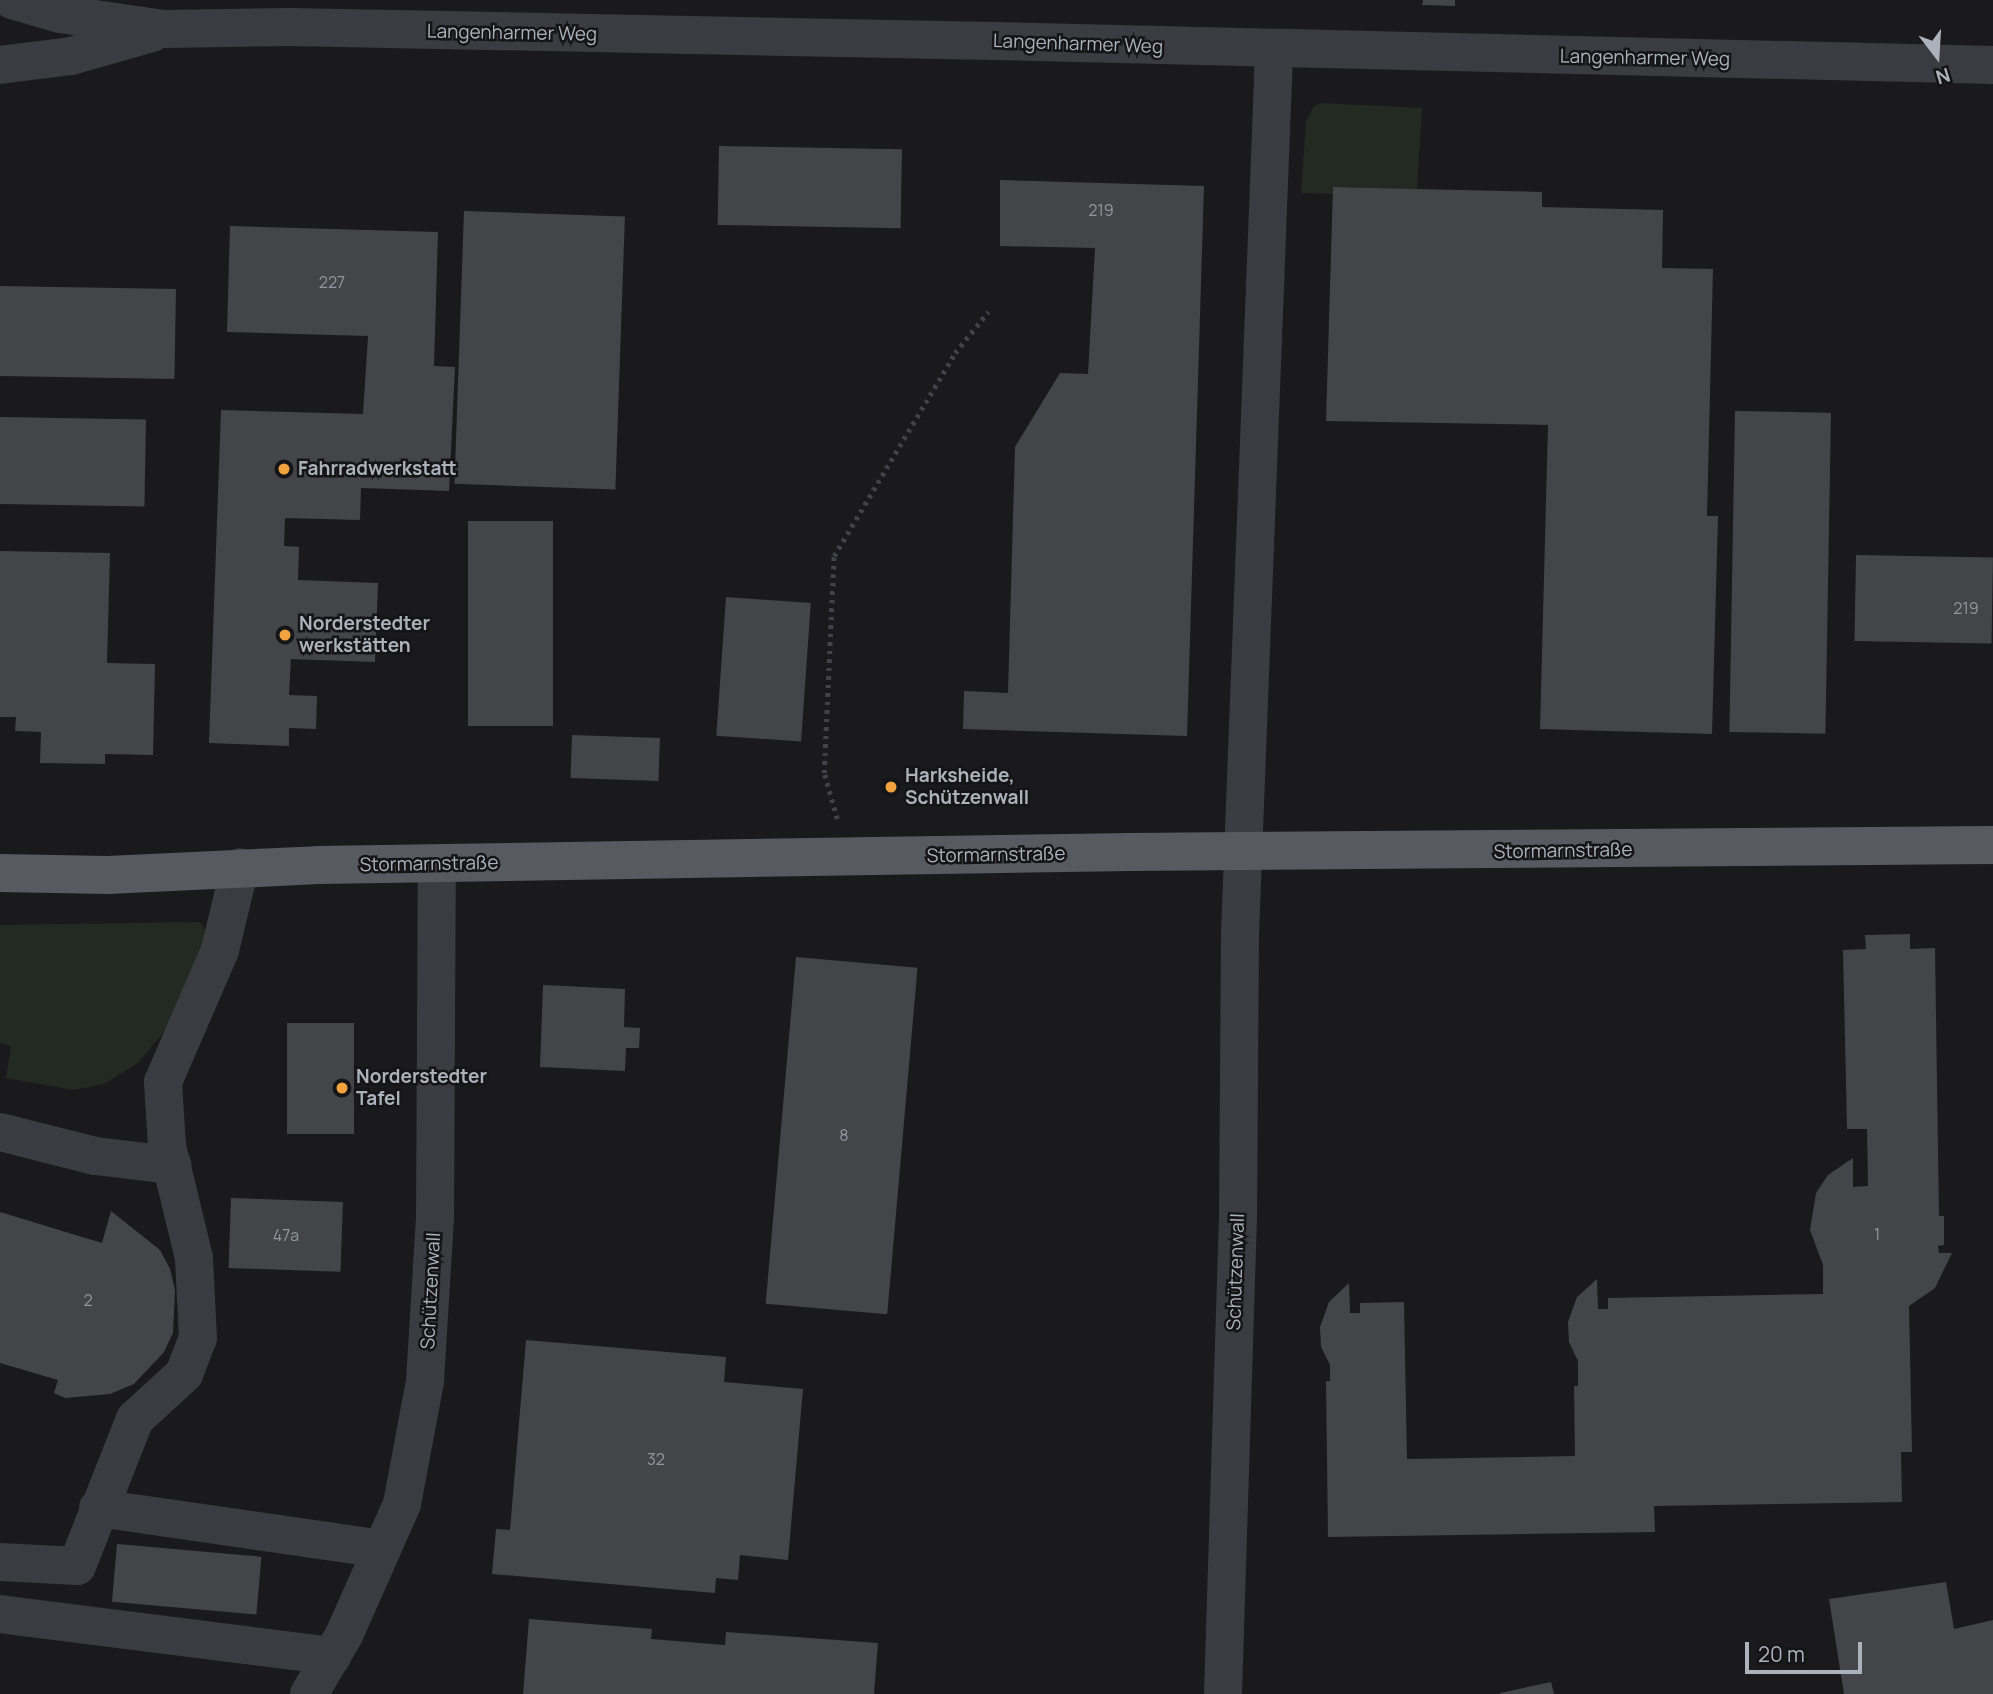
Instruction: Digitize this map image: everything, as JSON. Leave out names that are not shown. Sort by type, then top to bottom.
[{"type":"main road","name":"Stormarnstraße","points":[[0,873],[108,875],[240,867],[1245,851],[1993,845]]},
{"type":"street","name":"Langenharmer Weg","points":[[12,0],[60,15],[164,29],[290,27],[1993,65]]},
{"type":"street","name":"Langenharmer Weg","points":[[0,65],[71,56],[164,29]]},
{"type":"street","name":"Schützenwall","points":[[1223,1694],[1245,851],[1274,51]]},
{"type":"street","name":"Schützenwall","points":[[309,1694],[332,1656],[402,1504],[425,1381],[435,1219],[437,864]]},
{"type":"street","points":[[0,1562],[77,1566],[135,1419],[184,1374],[198,1338],[194,1258],[172,1164],[163,1082],[220,950],[240,867]]},
{"type":"street","points":[[0,1132],[95,1156],[172,1164]]},
{"type":"street","points":[[98,1508],[382,1549]]},
{"type":"street","points":[[0,1614],[332,1656]]},
{"type":"path","points":[[848,857],[824,773],[834,555],[955,352],[988,312]]},
{"type":"shaded area","points":[[1322,103],[1422,108],[1417,189],[1334,187],[1333,194],[1301,193],[1306,121],[1314,106]]},
{"type":"shaded area","points":[[200,922],[207,933],[172,1022],[138,1063],[104,1084],[73,1090],[6,1078],[11,1046],[0,1043],[0,925]]},
{"type":"building","points":[[1423,0],[1455,0],[1455,6],[1422,5]]},
{"type":"building","points":[[719,146],[902,149],[901,228],[718,225]]},
{"type":"building","points":[[1000,180],[1204,186],[1187,736],[963,729],[964,691],[1008,693],[1015,447],[1060,373],[1088,374],[1095,248],[1000,246]]},
{"type":"building","points":[[1333,187],[1542,192],[1542,207],[1663,210],[1662,268],[1713,269],[1707,516],[1718,516],[1712,734],[1540,729],[1548,425],[1326,421]]},
{"type":"building","points":[[464,211],[625,217],[615,489],[454,484]]},
{"type":"building","points":[[230,226],[438,232],[434,366],[455,367],[449,491],[361,488],[360,520],[285,518],[284,546],[299,547],[298,580],[378,583],[375,662],[291,659],[289,695],[317,696],[316,729],[289,728],[289,746],[209,743],[221,410],[363,414],[368,336],[227,332]]},
{"type":"building","points":[[0,286],[176,289],[174,379],[0,376]]},
{"type":"building","points":[[1735,411],[1831,413],[1825,734],[1729,732]]},
{"type":"building","points":[[0,417],[146,420],[144,507],[0,504]]},
{"type":"building","points":[[468,521],[553,521],[553,726],[468,726]]},
{"type":"building","points":[[0,551],[110,553],[107,663],[155,664],[153,755],[105,754],[105,764],[40,763],[41,732],[15,731],[16,717],[0,717]]},
{"type":"building","points":[[1856,555],[1993,557],[1991,643],[1854,641]]},
{"type":"building","points":[[726,597],[811,603],[801,742],[716,736]]},
{"type":"building","points":[[572,735],[660,738],[658,781],[570,778]]},
{"type":"building","points":[[1910,934],[1910,949],[1935,948],[1939,1216],[1944,1216],[1944,1245],[1938,1246],[1939,1253],[1952,1253],[1935,1288],[1909,1306],[1912,1452],[1901,1452],[1902,1502],[1654,1506],[1655,1532],[1328,1537],[1326,1381],[1330,1381],[1330,1365],[1321,1347],[1320,1327],[1329,1302],[1349,1283],[1350,1313],[1360,1313],[1360,1303],[1404,1302],[1407,1459],[1575,1456],[1574,1386],[1578,1386],[1578,1361],[1569,1342],[1568,1322],[1577,1297],[1597,1279],[1598,1309],[1608,1309],[1608,1298],[1823,1294],[1823,1265],[1810,1230],[1816,1193],[1828,1175],[1853,1158],[1853,1187],[1868,1186],[1867,1129],[1847,1129],[1843,950],[1866,949],[1865,935]]},
{"type":"building","points":[[796,957],[918,968],[887,1314],[766,1304]]},
{"type":"building","points":[[543,985],[625,989],[624,1027],[640,1028],[639,1048],[626,1048],[625,1071],[540,1067]]},
{"type":"building","points":[[287,1023],[354,1023],[354,1134],[287,1134]]},
{"type":"building","points":[[231,1198],[343,1202],[340,1272],[229,1268]]},
{"type":"building","points":[[111,1211],[160,1250],[170,1269],[175,1290],[173,1333],[164,1352],[134,1384],[110,1394],[65,1398],[54,1393],[58,1380],[0,1363],[0,1212],[102,1243]]},
{"type":"building","points":[[526,1340],[726,1357],[724,1382],[803,1389],[788,1560],[740,1555],[738,1580],[716,1578],[715,1593],[492,1574],[496,1529],[510,1530]]},
{"type":"building","points":[[117,1544],[261,1557],[256,1614],[112,1602]]},
{"type":"building","points":[[1946,1582],[1954,1629],[1993,1620],[1993,1694],[1844,1694],[1829,1599]]},
{"type":"building","points":[[529,1619],[652,1629],[651,1639],[725,1645],[726,1632],[878,1643],[874,1694],[523,1694]]},
{"type":"building","points":[[1551,1682],[1554,1694],[1500,1694],[1500,1693]]},
{"type":"place","name":"Fahrradwerkstatt","points":[[284,469]]},
{"type":"place","name":"Norderstedter werkstätten","points":[[285,635]]},
{"type":"place","name":"Harksheide, Schützenwall","points":[[891,787]]},
{"type":"place","name":"Norderstedter Tafel","points":[[342,1088]]}]
